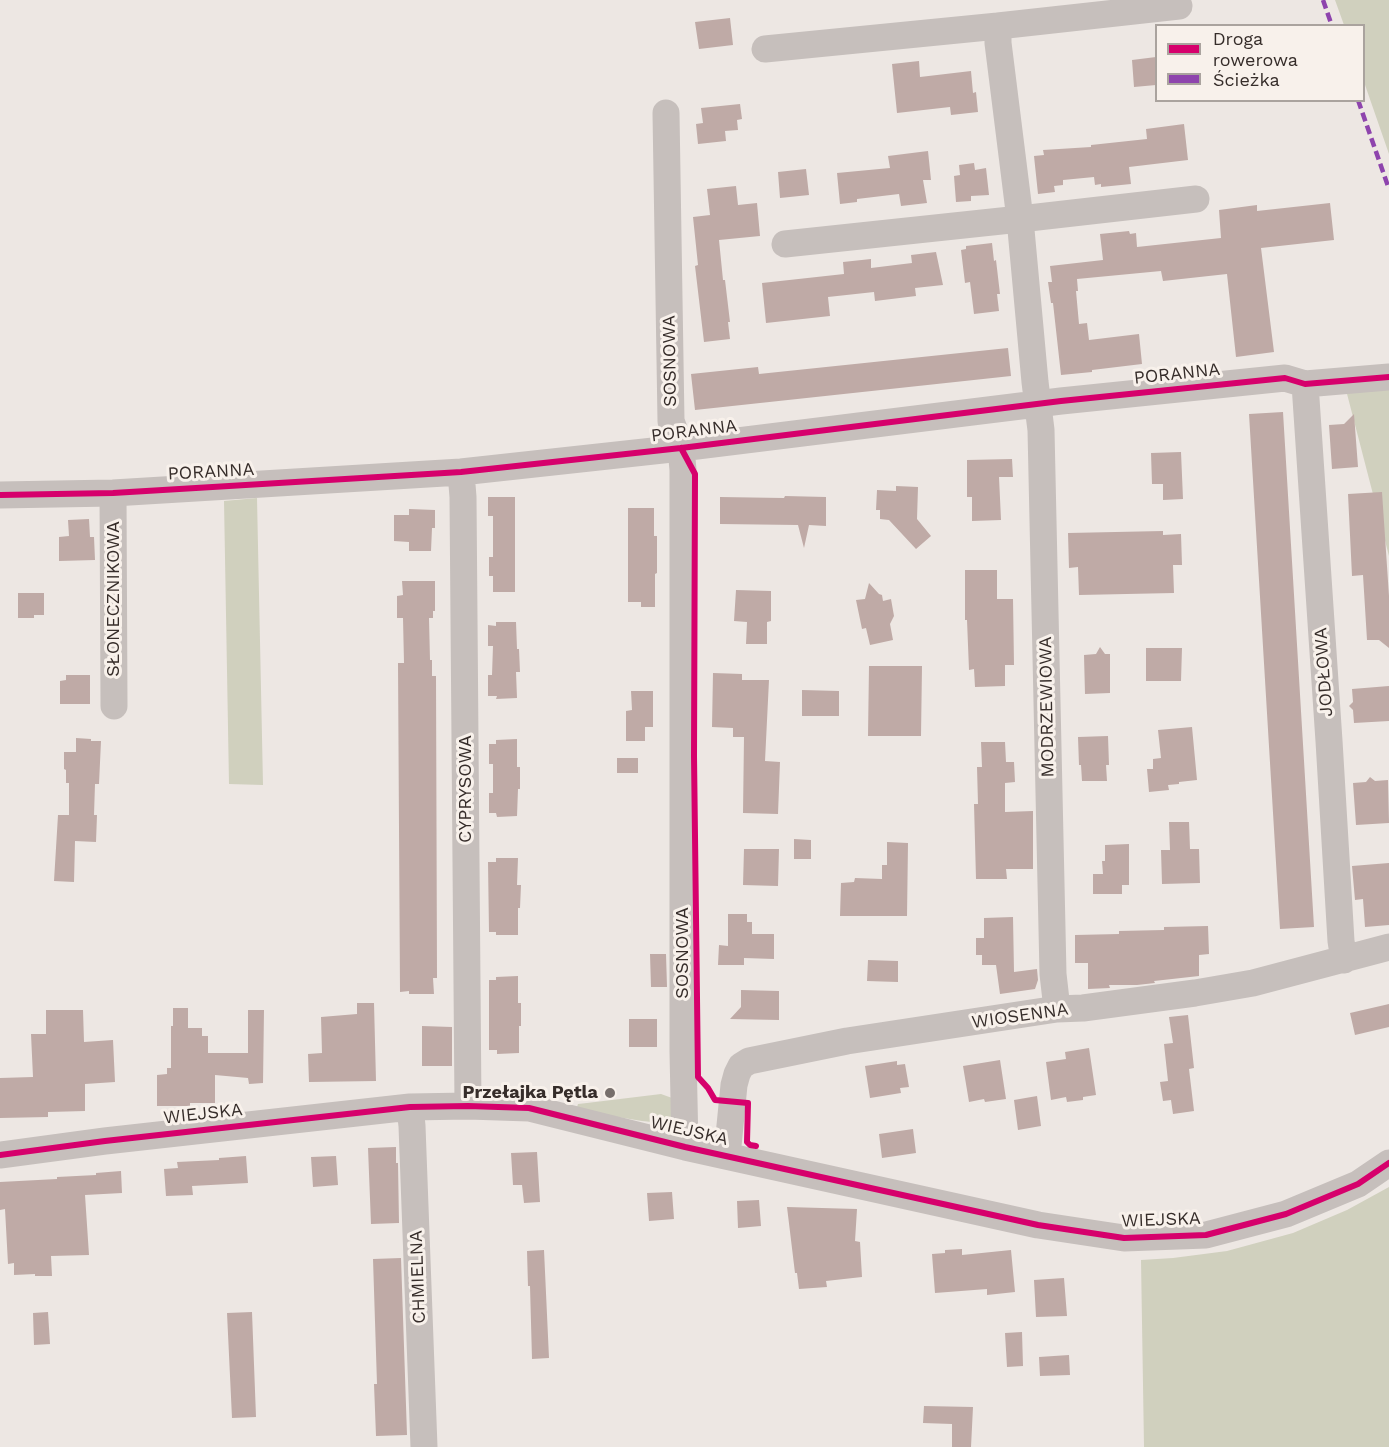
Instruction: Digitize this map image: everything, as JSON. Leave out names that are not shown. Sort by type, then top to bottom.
[{"type":"street","points":[[765,49],[1179,6]]},
{"type":"street","points":[[998,26],[1038,404]]},
{"type":"street","name":"SOSNOWA","points":[[666,113],[671,421],[681,448],[683,470],[684,1147]]},
{"type":"street","points":[[785,244],[1196,199]]},
{"type":"street","name":"PORANNA","points":[[0,495],[113,493],[461,472],[681,448],[1038,404],[1285,378],[1305,384],[1389,377]]},
{"type":"street","name":"JODŁOWA","points":[[1305,384],[1344,960]]},
{"type":"street","name":"MODRZEWIOWA","points":[[1038,404],[1041,430],[1053,974],[1058,1009]]},
{"type":"street","name":"CYPRYSOWA","points":[[461,472],[464,532],[468,1106]]},
{"type":"street","name":"SŁONECZNIKOWA","points":[[113,493],[114,706]]},
{"type":"street","name":"WIOSENNA","points":[[727,1156],[734,1085],[741,1066],[749,1061],[846,1041],[1253,983],[1389,947]]},
{"type":"street","name":"WIEJSKA","points":[[0,1155],[128,1138],[410,1107],[529,1108],[684,1147],[1038,1225],[1124,1238],[1206,1235],[1286,1214],[1358,1184],[1389,1164]]},
{"type":"street","name":"CHMIELNA","points":[[410,1107],[424,1447]]},
{"type":"green space","points":[[1335,0],[1389,0],[1389,154],[1365,85],[1365,24],[1344,24]]},
{"type":"green space","points":[[1389,387],[1389,556],[1346,390]]},
{"type":"green space","points":[[257,498],[263,785],[229,784],[224,501]]},
{"type":"green space","points":[[661,1094],[672,1098],[672,1117],[662,1123],[581,1111],[577,1107],[578,1104]]},
{"type":"green space","points":[[1389,1187],[1389,1447],[1144,1447],[1141,1260],[1227,1251],[1293,1233],[1347,1210]]},
{"type":"building","points":[[730,18],[733,45],[699,49],[695,22]]},
{"type":"building","points":[[1155,57],[1155,85],[1134,87],[1132,60]]},
{"type":"building","points":[[919,61],[920,77],[971,71],[978,112],[951,115],[950,107],[897,113],[892,64]]},
{"type":"building","points":[[740,104],[742,119],[737,120],[738,130],[725,131],[726,141],[698,144],[696,124],[703,123],[701,108]]},
{"type":"building","points":[[1184,124],[1188,160],[1129,167],[1131,184],[1101,187],[1101,184],[1095,185],[1094,177],[1063,180],[1063,185],[1054,186],[1055,192],[1038,194],[1034,156],[1044,155],[1043,150],[1091,147],[1091,145],[1147,139],[1146,129]]},
{"type":"building","points":[[928,151],[931,180],[923,180],[927,203],[901,206],[899,194],[857,199],[857,202],[840,204],[837,173],[890,168],[888,156]]},
{"type":"building","points":[[974,163],[975,170],[986,168],[989,195],[971,196],[971,201],[956,202],[954,176],[960,175],[959,165]]},
{"type":"building","points":[[806,169],[809,195],[780,198],[778,172]]},
{"type":"building","points":[[736,186],[738,205],[757,203],[760,236],[719,240],[730,322],[728,322],[730,339],[704,342],[695,266],[698,265],[693,217],[710,215],[707,189]]},
{"type":"building","points":[[1330,203],[1334,240],[1261,248],[1274,352],[1236,357],[1227,274],[1163,281],[1161,271],[1077,279],[1079,324],[1087,323],[1089,340],[1139,334],[1142,364],[1061,375],[1053,303],[1051,303],[1048,282],[1052,282],[1050,266],[1103,260],[1100,234],[1129,231],[1130,234],[1136,233],[1137,247],[1221,238],[1219,210],[1257,205],[1257,211]]},
{"type":"building","points":[[992,243],[1000,294],[997,294],[999,311],[974,314],[970,282],[965,283],[961,250],[966,249],[966,246]]},
{"type":"building","points":[[936,252],[943,285],[915,288],[916,296],[875,301],[874,292],[828,297],[830,316],[766,323],[762,283],[844,274],[843,262],[871,259],[871,268],[912,263],[911,255]]},
{"type":"building","points":[[1008,348],[1011,376],[695,410],[691,374],[758,367],[759,374]]},
{"type":"building","points":[[1283,412],[1314,927],[1280,929],[1249,414]]},
{"type":"building","points":[[1354,414],[1358,467],[1332,469],[1329,425],[1344,424]]},
{"type":"building","points":[[1181,452],[1183,499],[1163,500],[1163,484],[1152,484],[1151,453]]},
{"type":"building","points":[[1012,459],[1013,477],[999,477],[1001,520],[972,521],[972,497],[967,497],[967,460]]},
{"type":"building","points":[[896,486],[918,487],[917,519],[931,536],[916,549],[889,520],[880,519],[880,510],[876,510],[877,490],[896,491]]},
{"type":"building","points":[[1382,492],[1389,596],[1389,648],[1379,640],[1367,640],[1363,575],[1352,576],[1348,494]]},
{"type":"building","points":[[785,496],[826,497],[826,526],[809,525],[804,548],[798,525],[720,524],[720,497],[784,498]]},
{"type":"building","points":[[488,497],[515,497],[515,592],[493,592],[493,576],[489,576],[489,557],[493,557],[493,516],[488,516]]},
{"type":"building","points":[[628,508],[654,508],[654,536],[657,536],[655,607],[641,607],[641,602],[628,602]]},
{"type":"building","points":[[409,509],[435,510],[431,551],[409,551],[409,542],[394,541],[394,515],[409,515]]},
{"type":"building","points":[[89,519],[90,537],[94,537],[95,560],[59,561],[59,537],[69,536],[68,520]]},
{"type":"building","points":[[1163,531],[1163,535],[1181,534],[1182,565],[1173,565],[1174,593],[1079,595],[1078,567],[1069,568],[1068,533]]},
{"type":"building","points":[[965,570],[997,570],[997,599],[1013,599],[1014,665],[1005,665],[1005,686],[975,687],[974,669],[969,670],[967,620],[965,620]]},
{"type":"building","points":[[402,581],[435,581],[435,611],[433,611],[433,618],[429,618],[430,660],[432,660],[432,676],[436,676],[437,978],[433,978],[434,994],[400,992],[398,663],[404,663],[403,618],[397,618],[397,596],[403,595]]},
{"type":"building","points":[[869,583],[882,595],[883,601],[891,599],[894,616],[890,624],[893,640],[870,645],[866,628],[862,629],[856,600],[865,599]]},
{"type":"building","points":[[736,590],[771,591],[771,621],[767,622],[767,644],[746,644],[747,622],[734,621]]},
{"type":"building","points":[[18,593],[44,593],[44,615],[34,615],[34,618],[18,618]]},
{"type":"building","points":[[496,622],[516,622],[520,672],[516,672],[517,698],[496,699],[497,696],[488,696],[488,675],[492,675],[493,646],[488,646],[488,625],[496,626]]},
{"type":"building","points":[[1100,647],[1105,654],[1110,654],[1110,693],[1085,694],[1084,655],[1096,654]]},
{"type":"building","points":[[1146,648],[1182,648],[1181,681],[1146,681]]},
{"type":"building","points":[[869,666],[922,666],[921,736],[868,736]]},
{"type":"building","points":[[713,673],[742,674],[742,680],[769,680],[765,761],[780,762],[778,814],[743,813],[744,737],[733,737],[733,728],[712,727]]},
{"type":"building","points":[[66,675],[90,675],[90,704],[60,704],[60,681],[66,680]]},
{"type":"building","points":[[1389,686],[1389,721],[1354,723],[1353,710],[1349,706],[1353,702],[1352,689]]},
{"type":"building","points":[[802,690],[839,691],[839,716],[802,716]]},
{"type":"building","points":[[631,691],[653,691],[653,727],[645,727],[645,741],[626,741],[626,711],[632,710]]},
{"type":"building","points":[[1192,727],[1197,780],[1168,785],[1169,790],[1149,792],[1147,769],[1153,769],[1153,759],[1161,758],[1158,730]]},
{"type":"building","points":[[1108,736],[1107,781],[1082,781],[1078,737]]},
{"type":"building","points":[[76,738],[101,741],[99,784],[95,784],[96,842],[75,841],[74,882],[54,881],[58,815],[69,815],[69,783],[66,783],[64,752],[76,752]]},
{"type":"building","points":[[517,739],[520,789],[518,789],[517,816],[497,817],[496,813],[489,813],[489,793],[493,793],[493,764],[489,764],[489,744],[496,744],[496,740]]},
{"type":"building","points":[[981,742],[1005,742],[1006,762],[1014,762],[1015,782],[1005,783],[1005,812],[1033,811],[1033,869],[1006,869],[1007,879],[976,879],[974,804],[978,804],[977,767],[982,767]]},
{"type":"building","points":[[617,758],[638,758],[638,773],[617,773]]},
{"type":"building","points":[[1370,777],[1375,781],[1388,780],[1389,823],[1356,825],[1353,783],[1366,782]]},
{"type":"building","points":[[1169,822],[1189,822],[1190,849],[1199,849],[1200,883],[1162,884],[1161,850],[1170,850]]},
{"type":"building","points":[[794,839],[811,840],[811,859],[794,859]]},
{"type":"building","points":[[887,842],[908,843],[907,916],[840,916],[841,883],[854,882],[855,878],[882,879],[882,865],[887,865]]},
{"type":"building","points":[[1129,844],[1129,885],[1122,885],[1122,894],[1093,894],[1093,874],[1103,874],[1102,861],[1105,861],[1105,845]]},
{"type":"building","points":[[744,849],[779,849],[778,886],[743,885]]},
{"type":"building","points":[[496,858],[518,858],[517,885],[521,885],[518,935],[496,935],[496,932],[489,932],[488,862],[496,862]]},
{"type":"building","points":[[1389,863],[1389,925],[1365,927],[1363,899],[1355,900],[1352,866]]},
{"type":"building","points":[[728,914],[747,914],[747,922],[752,922],[752,934],[774,934],[774,959],[744,958],[744,965],[718,965],[719,945],[728,946]]},
{"type":"building","points":[[1013,917],[1014,972],[1037,969],[1038,980],[1035,989],[1000,994],[996,965],[982,965],[982,955],[976,955],[976,938],[984,938],[984,918]]},
{"type":"building","points":[[1208,926],[1209,954],[1199,955],[1199,976],[1154,981],[1155,983],[1109,985],[1110,988],[1088,989],[1088,963],[1075,963],[1075,935],[1164,930],[1164,927]]},
{"type":"building","points":[[650,954],[666,954],[667,987],[651,987]]},
{"type":"building","points":[[868,960],[898,961],[898,982],[867,981]]},
{"type":"building","points":[[518,976],[518,1003],[521,1003],[519,1053],[497,1054],[497,1050],[489,1050],[489,980],[496,980],[496,977]]},
{"type":"building","points":[[741,990],[779,991],[779,1020],[730,1019],[741,1007]]},
{"type":"building","points":[[357,1003],[374,1003],[376,1081],[309,1082],[308,1054],[322,1053],[321,1017],[357,1014]]},
{"type":"building","points":[[1389,1004],[1389,1027],[1355,1035],[1350,1013]]},
{"type":"building","points":[[173,1008],[188,1008],[188,1028],[202,1028],[202,1036],[208,1036],[208,1053],[248,1053],[248,1010],[264,1010],[263,1083],[249,1084],[248,1078],[215,1075],[215,1103],[157,1106],[157,1075],[167,1074],[167,1068],[171,1068]]},
{"type":"building","points":[[46,1010],[83,1010],[84,1042],[113,1040],[115,1082],[85,1084],[85,1111],[48,1112],[48,1117],[0,1118],[0,1078],[33,1077],[31,1034],[46,1034]]},
{"type":"building","points":[[1188,1015],[1194,1068],[1189,1069],[1194,1111],[1173,1114],[1171,1100],[1163,1101],[1160,1082],[1168,1081],[1164,1044],[1173,1043],[1169,1017]]},
{"type":"building","points":[[629,1019],[657,1019],[657,1047],[629,1047]]},
{"type":"building","points":[[422,1026],[452,1027],[452,1066],[422,1066]]},
{"type":"building","points":[[1089,1048],[1096,1095],[1083,1097],[1083,1100],[1067,1102],[1066,1097],[1051,1100],[1046,1062],[1066,1059],[1065,1052]]},
{"type":"building","points":[[1000,1060],[1006,1099],[969,1102],[963,1066]]},
{"type":"building","points":[[897,1061],[897,1065],[905,1064],[909,1087],[900,1088],[901,1093],[870,1098],[865,1066]]},
{"type":"building","points":[[1037,1096],[1041,1126],[1018,1130],[1014,1100]]},
{"type":"building","points":[[913,1129],[916,1153],[882,1158],[879,1134]]},
{"type":"building","points":[[396,1147],[399,1223],[371,1224],[368,1148]]},
{"type":"building","points":[[537,1152],[540,1202],[524,1203],[522,1185],[513,1185],[511,1153]]},
{"type":"building","points":[[246,1156],[248,1183],[192,1186],[193,1195],[166,1196],[164,1169],[178,1168],[177,1162]]},
{"type":"building","points":[[336,1156],[338,1185],[313,1187],[311,1157]]},
{"type":"building","points":[[121,1171],[122,1193],[85,1195],[89,1255],[51,1256],[52,1276],[14,1275],[14,1263],[8,1264],[5,1209],[0,1210],[0,1182],[57,1179],[57,1177]]},
{"type":"building","points":[[672,1192],[674,1219],[649,1221],[647,1193]]},
{"type":"building","points":[[759,1200],[761,1226],[738,1228],[737,1201]]},
{"type":"building","points":[[787,1207],[857,1209],[855,1241],[860,1242],[862,1277],[826,1281],[827,1287],[799,1289]]},
{"type":"building","points":[[962,1249],[962,1255],[1011,1250],[1015,1292],[987,1295],[987,1289],[935,1293],[932,1254],[945,1253],[945,1250]]},
{"type":"building","points":[[544,1250],[549,1358],[532,1359],[527,1251]]},
{"type":"building","points":[[401,1258],[407,1435],[376,1436],[374,1384],[377,1384],[373,1259]]},
{"type":"building","points":[[1064,1278],[1067,1316],[1036,1317],[1034,1280]]},
{"type":"building","points":[[48,1312],[50,1344],[34,1345],[33,1313]]},
{"type":"building","points":[[252,1312],[256,1417],[232,1418],[227,1313]]},
{"type":"building","points":[[1022,1332],[1023,1366],[1007,1367],[1005,1333]]},
{"type":"building","points":[[1069,1355],[1070,1375],[1040,1376],[1039,1357]]},
{"type":"building","points":[[924,1406],[973,1407],[971,1447],[952,1447],[952,1424],[923,1423]]},
{"type":"marked path","points":[[1323,0],[1331,24]]},
{"type":"marked path","points":[[1359,102],[1389,189]]},
{"type":"cycle path","points":[[0,495],[113,493],[461,472],[681,448],[1061,401],[1285,378],[1305,384],[1389,377]]},
{"type":"cycle path","points":[[681,448],[695,474],[694,756],[698,1077],[715,1100],[748,1103],[747,1142],[756,1146]]},
{"type":"cycle path","points":[[0,1155],[410,1107],[529,1108],[685,1147],[1038,1225],[1124,1238],[1206,1235],[1286,1214],[1358,1184],[1389,1163]]},
{"type":"place","name":"Przełajka Pętla","points":[[610,1093]]}]
